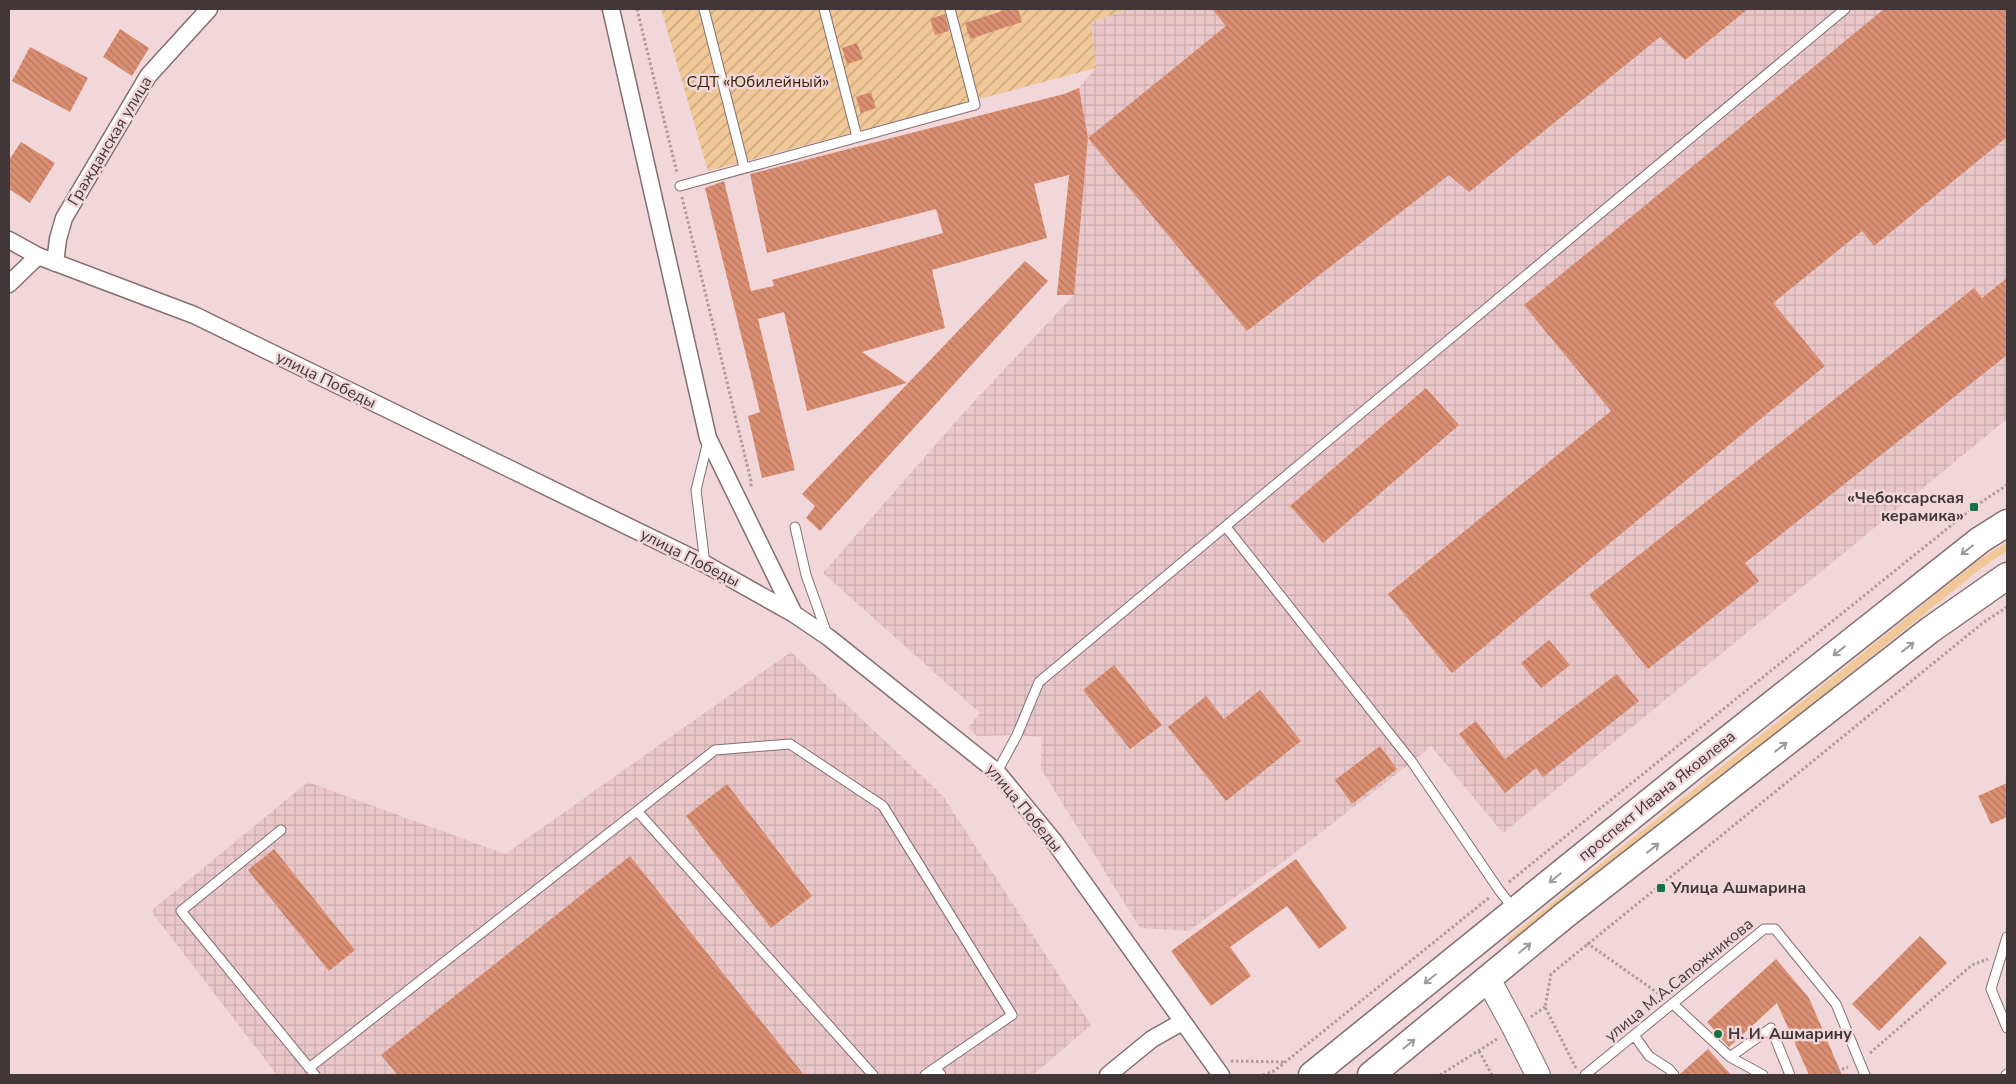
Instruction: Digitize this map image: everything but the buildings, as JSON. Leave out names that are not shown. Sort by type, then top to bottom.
[{"type":"main road","name":"проспект Ивана Яковлева","points":[[1312,1075],[1467,948],[1980,540],[2007,523]]},
{"type":"main road","points":[[1371,1075],[1565,915],[1922,636],[2007,576]]},
{"type":"main road","points":[[1467,948],[1488,979],[1538,1075]]},
{"type":"street","name":"Гражданская улица","points":[[55,263],[58,239],[64,218],[148,76],[209,9]]},
{"type":"street","points":[[611,9],[708,438],[794,614]]},
{"type":"street","name":"улица Победы","points":[[9,240],[55,263],[194,315],[704,564],[794,614],[828,637],[997,772],[1053,840],[1221,1075]]},
{"type":"street","points":[[9,284],[38,256]]},
{"type":"street","points":[[1108,1075],[1152,1039],[1182,1022]]},
{"type":"lane","points":[[704,9],[744,167]]},
{"type":"lane","points":[[824,9],[857,137]]},
{"type":"lane","points":[[680,186],[975,105],[950,9]]},
{"type":"lane","points":[[997,772],[1018,735],[1039,682],[1845,9]]},
{"type":"lane","points":[[704,564],[696,490],[708,438]]},
{"type":"lane","points":[[1226,526],[1412,762],[1499,890],[1515,910]]},
{"type":"lane","points":[[795,527],[806,575],[828,637]]},
{"type":"lane","points":[[281,830],[181,911],[312,1072],[714,750],[790,744],[883,806],[1012,1015],[938,1072],[925,1075]]},
{"type":"lane","points":[[637,812],[874,1075]]},
{"type":"lane","name":"улица М.А.Сапожникова","points":[[1585,1075],[1764,929],[1775,929],[1836,1004],[1865,1075]]},
{"type":"lane","points":[[2007,937],[1991,989],[2007,1028]]},
{"type":"lane","points":[[1673,1004],[1730,1057],[1763,1075]]},
{"type":"lane","points":[[1730,1057],[1771,1028],[1790,1075]]},
{"type":"lane","points":[[1634,1036],[1649,1056],[1669,1069],[1674,1075]]},
{"type":"path","points":[[637,9],[751,481],[748,520]]},
{"type":"path","points":[[1263,1075],[1274,1071],[1286,1062],[1974,507],[2007,485]]},
{"type":"path","points":[[1579,1075],[1545,1007],[1551,974],[1984,622],[2007,607]]},
{"type":"path","points":[[1587,943],[1673,1004]]},
{"type":"path","points":[[1828,1075],[1860,1062],[1972,965],[2002,955]]},
{"type":"path","points":[[1525,1020],[1545,1007]]},
{"type":"path","points":[[1440,1075],[1497,1039]]},
{"type":"path","points":[[1479,1051],[1492,1075]]},
{"type":"path","points":[[1210,1060],[1286,1062]]},
{"type":"shaded area","points":[[1129,9],[2007,9],[2007,419],[1503,833],[1431,746],[1292,855],[1189,931],[1140,928],[1041,769],[1042,737],[1017,735],[977,736],[968,728],[980,713],[823,573],[966,410],[1074,295],[1088,138],[1079,88],[1096,68],[1091,22]]},
{"type":"shaded area","points":[[791,652],[943,796],[1091,1025],[1033,1075],[277,1075],[151,911],[308,782],[505,854]]},
{"type":"green space","name":"СДТ «Юбилейный»","points":[[661,9],[1129,9],[1091,22],[1096,68],[708,171]]},
{"type":"green space","points":[[2007,542],[2007,551],[1984,566],[1512,944],[1506,940],[1980,559]]},
{"type":"place","name":"«Чебоксарская керамика»","points":[[1974,507]]},
{"type":"place","name":"Улица Ашмарина","points":[[1661,888]]},
{"type":"place","name":"Н. И. Ашмарину","points":[[1718,1034]]}]
